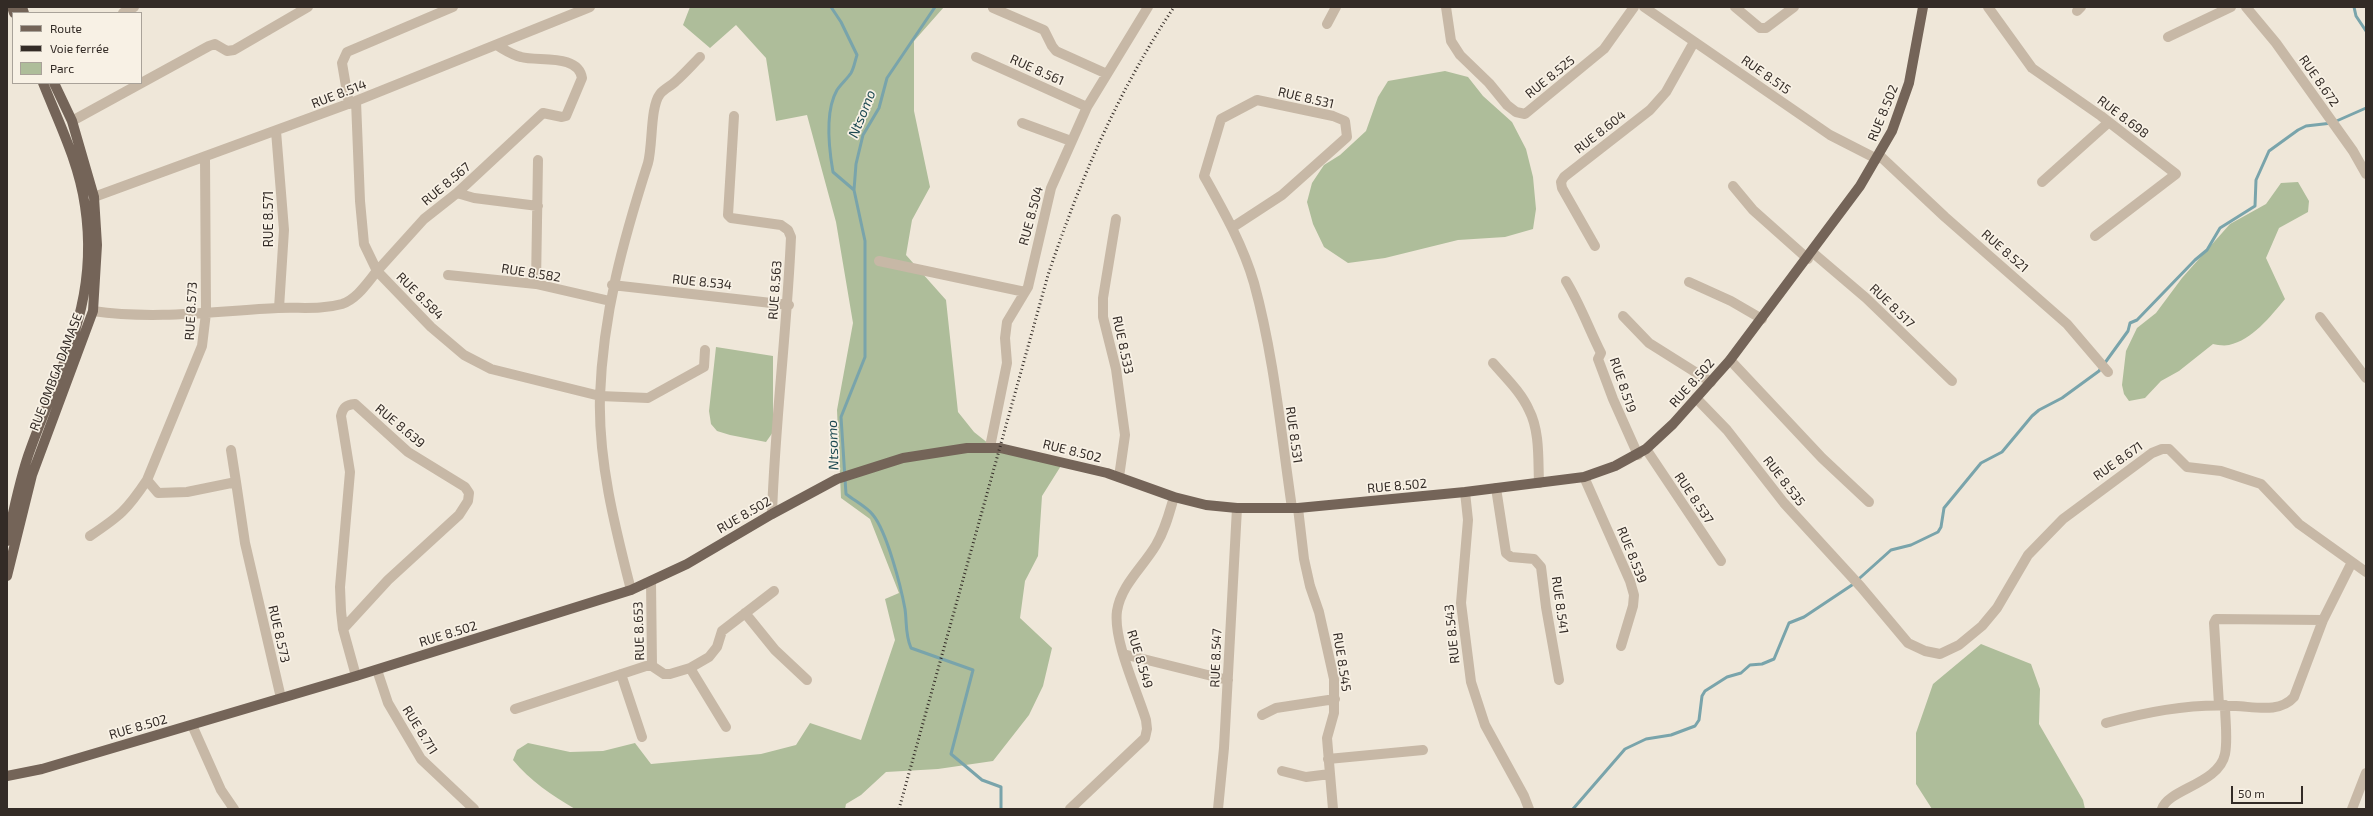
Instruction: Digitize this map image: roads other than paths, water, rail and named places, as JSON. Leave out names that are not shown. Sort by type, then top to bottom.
[{"type":"main road","name":"RUE 8.502","points":[[7,776],[42,769],[377,670],[630,590],[651,582],[688,564],[772,514],[837,479],[903,458],[968,448],[990,447],[1064,462],[1119,477],[1174,497],[1206,505],[1237,508],[1295,508],[1466,492],[1584,477],[1615,466],[1642,452],[1673,424],[1730,360],[1810,255],[1878,157],[1892,131],[1909,83],[1923,7]]},
{"type":"main road","name":"RUE OMBGA DAMASE","points":[[7,541],[28,456],[69,353],[82,310],[86,286],[89,239],[85,205],[72,153],[43,84]]},
{"type":"main road","name":"RUE OMBGA DAMASE","points":[[7,576],[32,475],[93,311],[97,245],[94,197],[72,121],[54,84]]},
{"type":"street","points":[[142,83],[209,46],[215,44],[227,51],[234,50],[308,7]]},
{"type":"street","points":[[377,271],[364,244],[352,103],[342,64],[347,52],[438,10],[453,7]]},
{"type":"street","name":"RUE 8.514","points":[[94,197],[352,103],[498,46],[590,7]]},
{"type":"street","name":"RUE 8.504","points":[[990,447],[1007,364],[1005,338],[1007,322],[1014,307],[1025,292],[1051,188],[1087,107],[1148,7]]},
{"type":"street","points":[[1327,24],[1336,7]]},
{"type":"street","name":"RUE 8.525","points":[[1446,7],[1451,41],[1460,55],[1489,83],[1506,105],[1516,112],[1525,114],[1604,49],[1634,7]]},
{"type":"street","name":"RUE 8.515","points":[[1644,7],[1830,135],[1878,157]]},
{"type":"street","points":[[1735,7],[1760,28],[1766,28],[1794,7]]},
{"type":"street","name":"RUE 8.698","points":[[1988,7],[2032,68],[2109,122],[2176,174],[2095,236]]},
{"type":"street","points":[[2168,37],[2231,7]]},
{"type":"street","name":"RUE 8.672","points":[[2246,7],[2276,43],[2353,151],[2366,174]]},
{"type":"street","points":[[993,8],[1044,30],[1056,51],[1107,74]]},
{"type":"street","name":"RUE 8.604","points":[[1595,246],[1562,188],[1561,182],[1564,177],[1650,110],[1666,92],[1694,42]]},
{"type":"street","name":"RUE 8.567","points":[[377,271],[424,219],[457,193],[544,113],[562,117],[566,116],[582,78],[580,71],[572,63],[518,57],[498,46]]},
{"type":"street","points":[[630,590],[607,481],[600,396],[612,285],[648,161],[652,142],[656,103],[660,94],[700,57]]},
{"type":"street","name":"RUE 8.561","points":[[976,57],[1087,107]]},
{"type":"street","points":[[72,121],[140,84]]},
{"type":"street","name":"RUE 8.531","points":[[1233,227],[1282,195],[1347,137],[1346,121],[1332,116],[1257,100],[1221,119],[1204,176],[1233,227],[1253,283],[1269,355],[1295,508]]},
{"type":"street","name":"RUE 8.563","points":[[734,116],[728,215],[731,218],[782,225],[788,230],[791,237],[788,304],[779,385],[772,514]]},
{"type":"street","points":[[2042,182],[2109,122]]},
{"type":"street","points":[[1022,123],[1071,141]]},
{"type":"street","name":"RUE 8.571","points":[[276,130],[284,230],[280,308]]},
{"type":"street","name":"RUE 8.573","points":[[90,536],[121,515],[131,505],[147,480],[202,346],[206,312],[205,157]]},
{"type":"street","name":"RUE 8.521","points":[[1878,157],[2067,324],[2108,372]]},
{"type":"street","points":[[536,284],[538,160]]},
{"type":"street","points":[[1733,186],[1754,210],[1810,255]]},
{"type":"street","points":[[457,193],[474,198],[538,206]]},
{"type":"street","name":"RUE 8.533","points":[[1116,219],[1102,316],[1116,369],[1125,435],[1119,477]]},
{"type":"street","name":"RUE 8.517","points":[[1810,255],[1866,298],[1952,381]]},
{"type":"street","points":[[879,261],[1025,292]]},
{"type":"street","name":"RUE 8.584","points":[[93,311],[119,315],[280,308],[327,308],[344,303],[357,295],[377,271],[431,327],[464,355],[491,369],[600,396],[654,397],[704,368],[705,350]]},
{"type":"street","name":"RUE 8.582","points":[[448,275],[536,284],[610,301]]},
{"type":"street","name":"RUE 8.519","points":[[1566,281],[1579,302],[1582,313],[1601,353],[1598,359],[1608,386],[1642,452]]},
{"type":"street","points":[[1689,282],[1731,301],[1762,319]]},
{"type":"street","name":"RUE 8.534","points":[[612,285],[788,304]]},
{"type":"street","points":[[1623,316],[1649,343],[1711,382]]},
{"type":"street","points":[[2320,318],[2366,378]]},
{"type":"street","points":[[1730,360],[1822,458],[1869,502]]},
{"type":"street","points":[[1493,363],[1515,388],[1529,409],[1534,422],[1539,483]]},
{"type":"street","name":"RUE 8.535","points":[[1696,398],[1727,430],[1793,513],[1861,587]]},
{"type":"street","name":"RUE 8.639","points":[[343,629],[388,580],[459,516],[468,501],[469,493],[465,487],[408,452],[355,404],[347,405],[342,409],[341,416],[350,472],[340,586],[343,629],[356,676]]},
{"type":"street","name":"RUE 8.671","points":[[1861,587],[1908,642],[1925,651],[1940,654],[1959,645],[1987,620],[1997,608],[2028,555],[2062,519],[2105,485],[2152,452],[2162,449],[2169,449],[2176,455],[2181,463],[2187,467],[2222,471],[2261,484],[2299,524],[2366,572]]},
{"type":"street","name":"RUE 8.573","points":[[231,450],[245,543],[281,698]]},
{"type":"street","name":"RUE 8.537","points":[[1642,452],[1721,561]]},
{"type":"street","name":"RUE 8.539","points":[[1584,477],[1630,581],[1634,595],[1621,646]]},
{"type":"street","points":[[147,480],[158,493],[187,492],[236,482]]},
{"type":"street","name":"RUE 8.541","points":[[1496,488],[1506,553],[1512,557],[1530,558],[1538,562],[1541,567],[1546,607],[1559,680]]},
{"type":"street","name":"RUE 8.543","points":[[1466,492],[1468,520],[1461,603],[1471,682],[1486,725],[1524,796],[1529,809]]},
{"type":"street","name":"RUE 8.549","points":[[1070,809],[1144,738],[1147,729],[1146,720],[1117,632],[1117,612],[1122,594],[1156,546],[1165,526],[1174,497]]},
{"type":"street","name":"RUE 8.547","points":[[1218,809],[1228,680],[1232,568],[1237,508]]},
{"type":"street","name":"RUE 8.545","points":[[1295,508],[1304,559],[1326,640],[1334,679],[1335,699],[1327,738],[1333,809]]},
{"type":"street","points":[[2106,723],[2142,713],[2178,707],[2222,705],[2275,708],[2288,704],[2294,697],[2324,620],[2352,562]]},
{"type":"street","name":"RUE 8.653","points":[[651,582],[652,666],[664,674],[670,674],[690,668],[709,657],[717,647],[722,631],[774,591]]},
{"type":"street","points":[[745,613],[775,650],[807,680]]},
{"type":"street","points":[[2162,809],[2168,801],[2216,772],[2226,754],[2214,623],[2216,619],[2324,620]]},
{"type":"street","points":[[1123,654],[1228,680]]},
{"type":"street","points":[[515,709],[621,674],[652,666]]},
{"type":"street","points":[[690,668],[726,727]]},
{"type":"street","name":"RUE 8.711","points":[[377,670],[388,703],[421,759],[474,809]]},
{"type":"street","points":[[621,674],[642,737]]},
{"type":"street","points":[[1262,714],[1276,708],[1335,699]]},
{"type":"street","points":[[192,725],[221,790],[234,809]]},
{"type":"street","points":[[1328,759],[1423,750]]},
{"type":"street","points":[[1282,771],[1306,777],[1330,774]]},
{"type":"street","points":[[2352,809],[2366,773]]},
{"type":"waterway","points":[[831,7],[841,22],[857,55],[851,73],[837,90],[833,99],[829,119],[830,152],[833,172],[854,190]]},
{"type":"waterway","name":"Ntsomo","points":[[935,7],[887,78],[879,108],[863,135],[856,164],[854,190],[865,241],[865,357],[841,417],[846,494],[873,515],[883,534],[893,560],[900,587],[905,609],[906,628],[911,648],[973,670],[951,754],[982,780],[1001,787],[1001,809]]},
{"type":"waterway","points":[[2354,7],[2356,16],[2366,31]]},
{"type":"waterway","points":[[1573,809],[1625,749],[1646,739],[1671,735],[1695,726],[1699,720],[1702,696],[1705,691],[1727,677],[1741,673],[1750,665],[1762,664],[1774,659],[1789,623],[1804,617],[1852,585],[1891,550],[1911,545],[1938,532],[1941,527],[1944,508],[1981,463],[2002,452],[2032,416],[2039,410],[2062,398],[2099,371],[2128,331],[2130,323],[2137,320],[2195,260],[2207,250],[2220,228],[2255,206],[2256,180],[2269,151],[2306,126],[2332,123],[2366,108]]},
{"type":"railway","points":[[899,809],[1048,275],[1060,240],[1087,171],[1118,104],[1135,71],[1174,7]]}]
